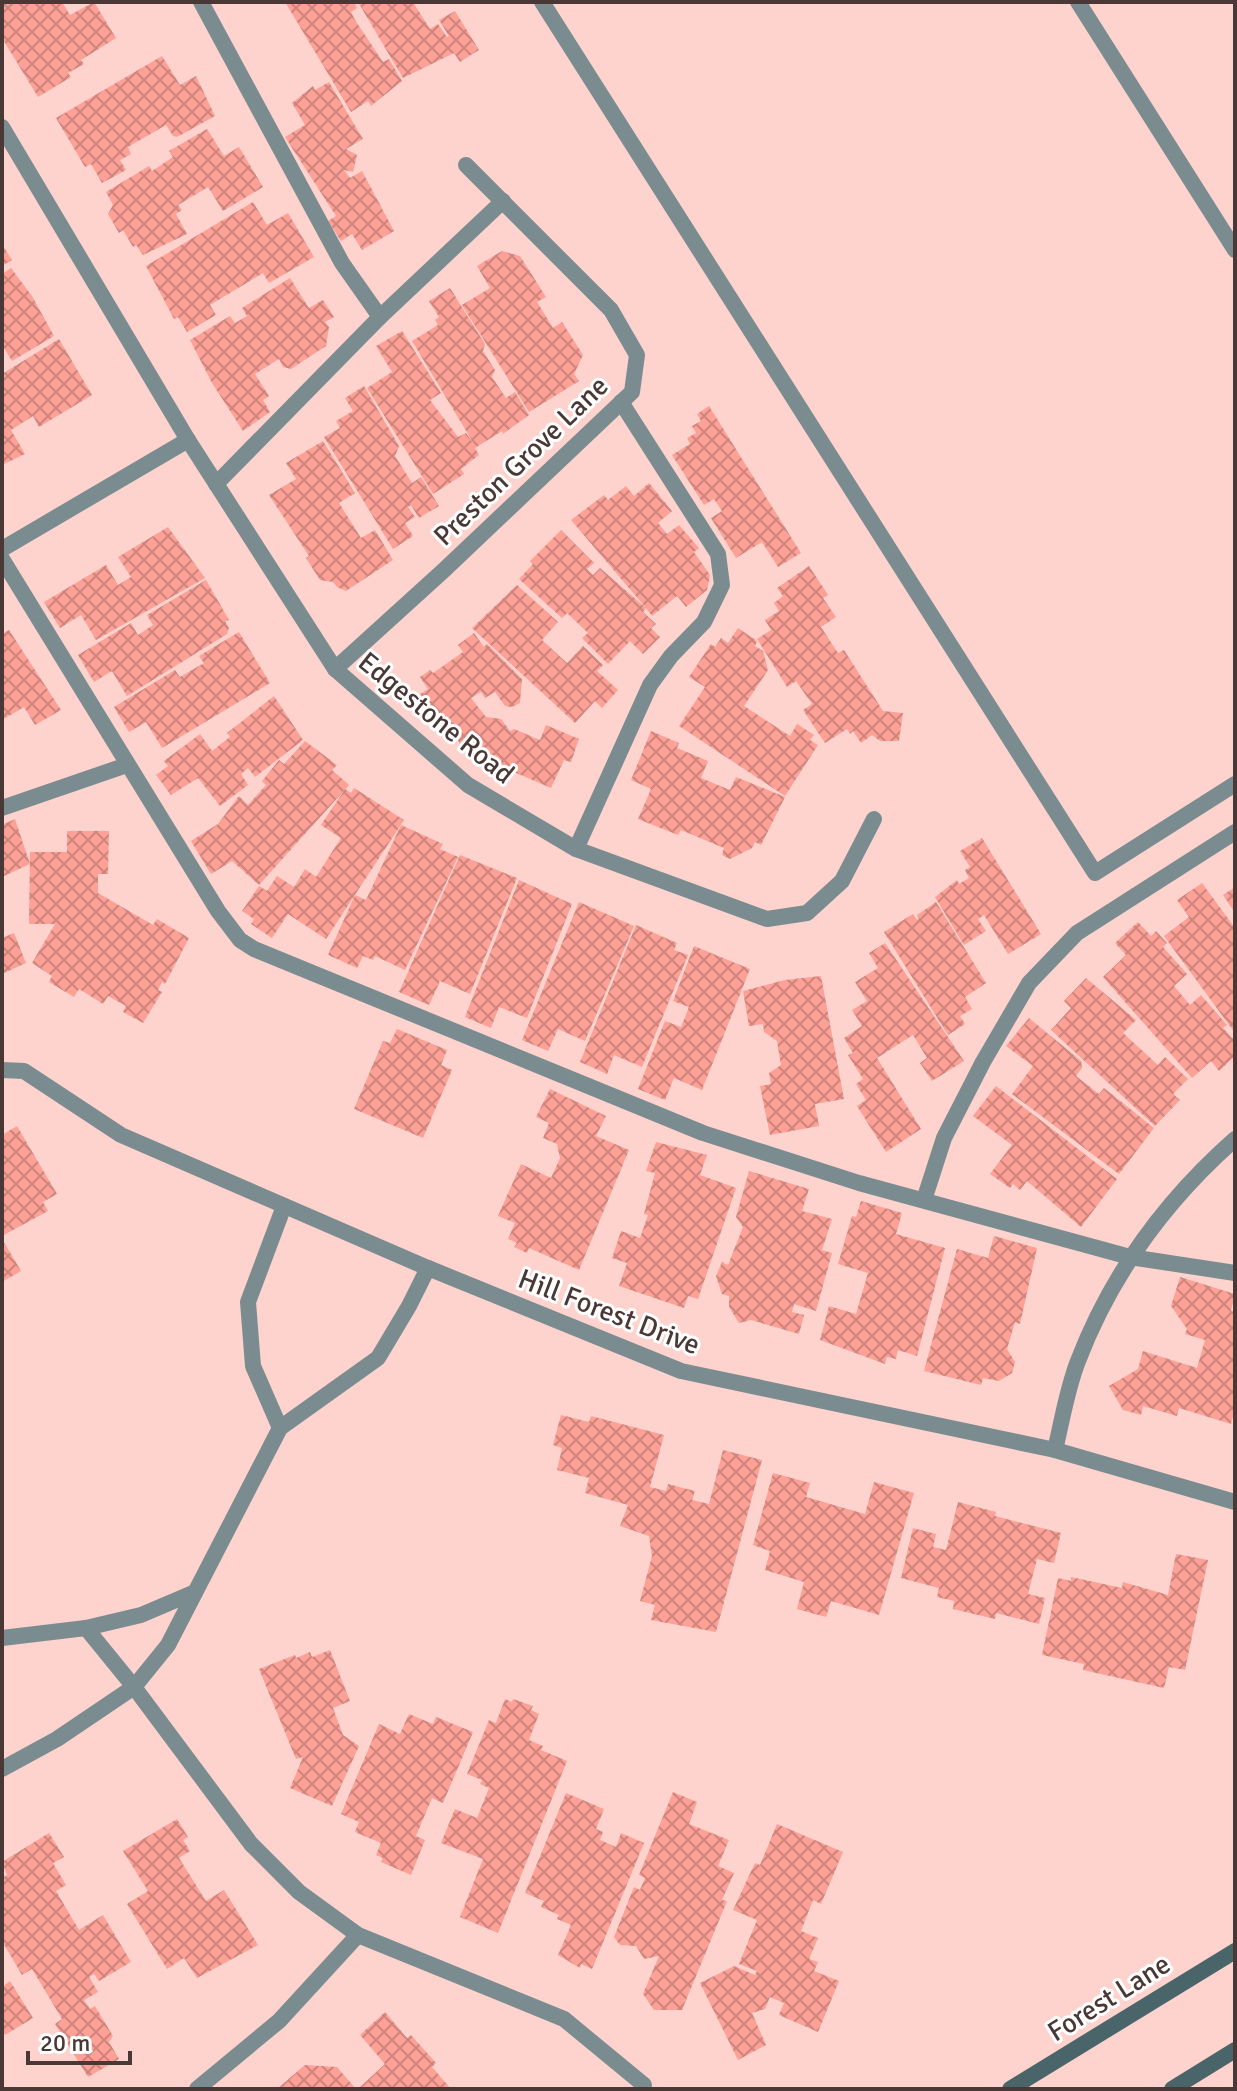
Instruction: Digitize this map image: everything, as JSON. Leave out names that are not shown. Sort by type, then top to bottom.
[{"type":"main road","name":"Forest Lane","points":[[1010,2089],[1235,1951]]},
{"type":"main road","points":[[1172,2089],[1235,2050]]},
{"type":"street","points":[[201,2],[342,263],[380,317]]},
{"type":"street","points":[[542,2],[1095,873],[1235,784]]},
{"type":"street","points":[[1078,2],[1235,250]]},
{"type":"street","name":"Edgestone Road","points":[[2,127],[188,440],[335,669],[468,785],[576,849],[767,919],[807,913],[842,881],[874,819]]},
{"type":"street","name":"Preston Grove Lane","points":[[335,669],[632,392],[637,355],[611,310],[466,165]]},
{"type":"street","points":[[216,484],[380,317],[503,201]]},
{"type":"street","points":[[576,849],[650,685],[671,656],[704,622],[722,585],[718,554],[621,402]]},
{"type":"street","points":[[2,549],[188,440]]},
{"type":"street","points":[[2,559],[230,929],[254,949],[703,1133],[859,1183],[1130,1257],[1235,1273]]},
{"type":"street","points":[[2,808],[127,765]]},
{"type":"street","points":[[924,1200],[944,1138],[1029,983],[1077,933],[1235,832]]},
{"type":"street","name":"Hill Forest Drive","points":[[2,1070],[24,1071],[121,1135],[428,1268],[681,1371],[1055,1450],[1235,1502]]},
{"type":"street","points":[[1055,1450],[1077,1363],[1130,1257],[1195,1174],[1235,1139]]},
{"type":"street","points":[[280,1428],[253,1366],[248,1302],[284,1206]]},
{"type":"street","points":[[2,1769],[57,1739],[134,1687],[168,1645],[280,1428],[378,1358],[428,1268]]},
{"type":"street","points":[[2,1638],[86,1628],[141,1615],[195,1592]]},
{"type":"street","points":[[86,1628],[251,1844],[299,1892],[358,1935],[564,2019],[644,2085]]},
{"type":"street","points":[[197,2089],[279,2021],[358,1935]]},
{"type":"building","points":[[2,2],[62,2],[70,15],[94,2],[116,38],[81,60],[84,64],[68,73],[71,77],[38,97],[2,38]]},
{"type":"building","points":[[285,2],[354,2],[357,8],[351,12],[355,20],[383,62],[389,59],[402,81],[371,106],[368,101],[351,112]]},
{"type":"building","points":[[358,2],[413,2],[430,29],[438,24],[447,37],[439,20],[455,11],[479,50],[460,62],[454,53],[403,78]]},
{"type":"building","points":[[162,56],[180,85],[196,76],[215,116],[177,137],[166,125],[128,147],[131,154],[120,160],[126,170],[102,183],[91,164],[85,167],[56,118]]},
{"type":"building","points":[[329,82],[363,139],[346,149],[357,155],[353,172],[344,170],[350,178],[362,171],[394,231],[362,250],[352,234],[341,241],[328,221],[336,216],[285,137],[305,125],[292,103],[313,86],[315,90]]},
{"type":"building","points":[[207,129],[224,156],[239,147],[263,187],[223,211],[208,187],[178,205],[182,210],[176,214],[187,234],[143,255],[136,245],[133,247],[123,230],[119,233],[108,214],[113,205],[106,192],[149,166],[152,171],[173,157],[169,151]]},
{"type":"building","points":[[253,202],[267,225],[288,213],[314,257],[269,283],[263,273],[210,305],[216,315],[187,332],[178,317],[174,319],[146,266]]},
{"type":"building","points":[[2,244],[12,260],[2,266]]},
{"type":"building","points":[[502,251],[520,256],[546,297],[537,302],[553,328],[562,322],[583,355],[574,374],[579,381],[529,412],[462,305],[490,288],[477,266]]},
{"type":"building","points":[[11,268],[32,296],[54,336],[12,361],[2,349],[2,274]]},
{"type":"building","points":[[290,278],[309,308],[323,300],[334,317],[325,322],[329,327],[326,346],[291,369],[283,367],[279,359],[255,374],[269,396],[263,400],[270,412],[243,431],[212,383],[190,340],[230,316],[235,323],[247,316],[242,308]]},
{"type":"building","points":[[450,288],[485,344],[483,351],[495,370],[492,377],[506,398],[515,392],[529,415],[503,434],[502,431],[475,448],[479,455],[461,469],[464,474],[433,494],[367,388],[392,372],[376,346],[402,331],[441,393],[430,400],[458,437],[466,433],[474,444],[412,341],[438,325],[435,320],[439,317],[429,301]]},
{"type":"building","points":[[59,339],[92,395],[39,427],[33,416],[11,430],[25,454],[2,465],[2,374]]},
{"type":"building","points":[[364,386],[399,446],[395,456],[412,483],[421,477],[439,506],[419,518],[411,505],[408,507],[415,517],[405,523],[413,536],[393,549],[324,437],[340,428],[336,421],[353,411],[345,398]]},
{"type":"building","points":[[709,406],[801,553],[778,567],[762,542],[736,558],[711,518],[722,511],[714,499],[704,505],[672,455],[690,444],[687,438],[696,433],[692,426],[701,421],[697,414]]},
{"type":"building","points":[[323,441],[355,493],[339,503],[361,538],[375,530],[393,560],[346,591],[333,582],[320,580],[306,558],[309,556],[269,495],[296,479],[286,463]]},
{"type":"building","points":[[649,483],[672,511],[658,523],[667,534],[679,525],[699,548],[694,552],[710,575],[707,590],[686,607],[677,596],[652,616],[571,520],[604,495],[608,500],[626,486],[634,496]]},
{"type":"building","points":[[168,527],[205,578],[96,640],[81,615],[60,628],[44,602],[106,565],[118,585],[131,577],[118,557]]},
{"type":"building","points":[[561,530],[594,563],[587,569],[593,575],[600,568],[646,608],[643,612],[656,624],[651,628],[660,637],[643,654],[630,641],[608,664],[582,638],[588,633],[567,613],[562,618],[519,579],[533,564],[530,561]]},
{"type":"building","points":[[809,566],[828,595],[823,598],[836,617],[821,627],[838,653],[844,650],[883,711],[903,713],[899,741],[880,741],[872,735],[861,743],[853,731],[850,734],[847,729],[825,743],[803,710],[812,704],[796,681],[787,687],[757,639],[771,630],[765,620],[779,611],[774,603],[783,596],[777,588]]},
{"type":"building","points":[[206,580],[229,620],[225,621],[229,628],[227,634],[127,696],[112,671],[94,682],[78,655],[131,623],[138,635],[153,625],[147,615]]},
{"type":"building","points":[[517,585],[558,622],[542,640],[567,663],[583,646],[603,665],[597,671],[618,690],[602,708],[595,701],[575,723],[472,628]]},
{"type":"building","points":[[738,628],[757,641],[755,646],[763,651],[768,670],[744,706],[790,736],[797,724],[814,735],[810,740],[818,745],[785,796],[679,726],[705,687],[689,677],[711,644],[715,647],[721,638],[728,643]]},
{"type":"building","points":[[9,630],[61,710],[35,725],[24,707],[2,720],[2,634]]},
{"type":"building","points":[[239,632],[270,683],[162,748],[146,722],[129,732],[114,707],[175,670],[180,677],[204,663],[199,656]]},
{"type":"building","points":[[474,633],[484,647],[487,644],[522,679],[520,703],[512,707],[505,706],[495,692],[485,698],[481,692],[471,698],[486,717],[501,719],[510,731],[514,729],[540,740],[546,725],[579,739],[571,762],[564,760],[551,788],[500,766],[496,769],[483,749],[471,750],[466,742],[461,745],[453,733],[456,729],[452,731],[445,720],[437,726],[416,697],[428,689],[420,677],[430,670],[433,673],[463,652],[458,645]]},
{"type":"building","points":[[274,696],[303,740],[255,777],[248,768],[241,774],[248,785],[220,806],[198,778],[171,795],[156,775],[168,766],[164,761],[200,734],[212,751],[230,737],[227,733]]},
{"type":"building","points":[[651,731],[679,743],[677,748],[708,761],[701,778],[730,790],[736,777],[785,797],[761,845],[755,842],[752,848],[730,859],[722,855],[724,848],[681,830],[678,835],[638,819],[651,789],[631,780]]},
{"type":"building","points":[[305,741],[337,765],[332,770],[349,785],[259,885],[232,861],[211,874],[191,841],[218,824],[239,796],[248,805],[266,785],[262,781],[279,760],[284,764]]},
{"type":"building","points":[[354,788],[404,820],[326,939],[288,914],[272,938],[251,924],[254,919],[242,911],[259,886],[267,891],[277,876],[294,887],[305,869],[316,877],[341,838],[321,825],[345,789],[351,793]]},
{"type":"building","points":[[15,819],[30,864],[2,877],[2,825]]},
{"type":"building","points":[[401,825],[443,844],[440,849],[458,857],[405,970],[375,956],[373,960],[363,956],[357,968],[328,955],[355,895],[366,900]]},
{"type":"building","points":[[67,831],[109,831],[108,874],[98,874],[98,893],[153,925],[157,919],[189,938],[165,984],[162,982],[158,990],[162,992],[143,1023],[123,1012],[126,1006],[108,996],[103,1004],[79,989],[74,997],[49,982],[52,976],[32,963],[55,924],[29,924],[30,852],[67,852]]},
{"type":"building","points":[[982,838],[1041,934],[1008,954],[984,915],[978,919],[986,931],[964,945],[935,897],[957,880],[959,884],[969,878],[965,870],[970,867],[960,851]]},
{"type":"building","points":[[460,855],[517,878],[470,994],[440,981],[429,1005],[399,992]]},
{"type":"building","points":[[519,880],[572,904],[527,1018],[499,1007],[491,1028],[465,1017]]},
{"type":"building","points":[[1202,883],[1235,928],[1235,1033],[1164,936],[1189,917],[1177,900]]},
{"type":"building","points":[[1235,887],[1235,913],[1223,895]]},
{"type":"building","points":[[579,902],[634,926],[585,1041],[558,1029],[548,1051],[522,1040]]},
{"type":"building","points":[[936,902],[986,983],[965,997],[972,1009],[960,1016],[965,1024],[948,1035],[884,932],[913,914],[919,919],[917,915]]},
{"type":"building","points":[[1138,922],[1151,936],[1156,931],[1167,943],[1163,947],[1187,974],[1174,986],[1190,1005],[1201,995],[1227,1025],[1223,1028],[1235,1041],[1235,1056],[1219,1071],[1211,1061],[1192,1078],[1103,977],[1126,955],[1115,943]]},
{"type":"building","points":[[636,925],[677,943],[674,950],[688,955],[642,1067],[614,1055],[607,1074],[580,1062]]},
{"type":"building","points":[[14,933],[26,963],[2,974],[2,938]]},
{"type":"building","points":[[885,943],[964,1061],[932,1081],[920,1063],[927,1058],[913,1035],[877,1058],[921,1129],[886,1152],[857,1106],[866,1100],[856,1084],[863,1079],[848,1055],[853,1053],[844,1038],[862,1026],[852,1010],[867,1001],[855,982],[878,968],[869,953]]},
{"type":"building","points":[[694,946],[750,969],[702,1090],[674,1078],[665,1100],[638,1089],[665,1021],[681,1027],[689,1007],[673,1001]]},
{"type":"building","points":[[821,976],[844,1099],[815,1104],[819,1126],[770,1135],[760,1086],[771,1084],[769,1073],[781,1065],[777,1041],[764,1032],[763,1024],[749,1026],[743,991],[785,980]]},
{"type":"building","points":[[1086,978],[1136,1020],[1123,1033],[1158,1065],[1165,1057],[1188,1079],[1173,1094],[1180,1100],[1155,1126],[1051,1030],[1071,1008],[1064,1001]]},
{"type":"building","points":[[1029,1018],[1081,1061],[1082,1068],[1076,1076],[1099,1094],[1104,1088],[1154,1128],[1119,1174],[1012,1094],[1033,1066],[1006,1046]]},
{"type":"building","points":[[397,1029],[447,1050],[441,1065],[452,1070],[423,1138],[354,1109],[383,1041],[390,1043]]},
{"type":"building","points":[[996,1086],[1117,1179],[1081,1227],[1027,1181],[1020,1190],[1013,1184],[1010,1188],[990,1174],[1012,1145],[973,1116]]},
{"type":"building","points":[[550,1089],[606,1116],[596,1136],[629,1150],[579,1270],[529,1248],[527,1253],[514,1247],[517,1243],[508,1239],[515,1223],[498,1216],[521,1164],[551,1178],[560,1158],[557,1144],[543,1138],[549,1123],[536,1117]]},
{"type":"building","points":[[17,1126],[57,1194],[43,1202],[48,1211],[2,1236],[2,1135]]},
{"type":"building","points":[[656,1142],[707,1155],[700,1175],[736,1188],[698,1299],[688,1296],[684,1308],[619,1286],[627,1263],[612,1258],[621,1231],[640,1238],[648,1215],[644,1214],[655,1173],[646,1171]]},
{"type":"building","points":[[749,1171],[809,1189],[802,1211],[832,1219],[822,1250],[832,1253],[816,1311],[794,1304],[792,1312],[804,1315],[799,1334],[751,1320],[739,1323],[729,1307],[729,1296],[722,1294],[716,1276],[722,1262],[728,1265],[743,1227],[736,1217]]},
{"type":"building","points":[[861,1201],[902,1213],[896,1234],[945,1248],[917,1356],[898,1350],[896,1359],[887,1357],[885,1364],[820,1340],[829,1306],[856,1314],[868,1273],[838,1264],[852,1216],[856,1217]]},
{"type":"building","points":[[994,1236],[1037,1248],[1020,1324],[1015,1322],[1007,1349],[1015,1362],[1012,1373],[999,1381],[983,1378],[981,1385],[924,1371],[957,1249],[988,1258]]},
{"type":"building","points":[[2,1239],[21,1271],[2,1282]]},
{"type":"building","points":[[1180,1277],[1235,1294],[1231,1311],[1235,1312],[1235,1409],[1231,1424],[1179,1408],[1177,1416],[1143,1406],[1141,1415],[1123,1410],[1109,1386],[1138,1369],[1143,1351],[1197,1368],[1205,1340],[1185,1334],[1187,1329],[1171,1306]]},
{"type":"building","points":[[561,1415],[589,1422],[591,1416],[664,1435],[650,1487],[666,1491],[668,1484],[695,1491],[692,1500],[709,1504],[723,1450],[762,1460],[716,1632],[651,1620],[655,1605],[640,1601],[652,1556],[649,1536],[620,1526],[628,1505],[585,1493],[589,1478],[557,1470],[562,1448],[553,1445]]},
{"type":"building","points":[[773,1473],[810,1483],[806,1497],[865,1514],[874,1482],[914,1493],[879,1615],[831,1601],[826,1617],[797,1609],[804,1582],[765,1570],[770,1551],[753,1545]]},
{"type":"building","points":[[958,1502],[996,1512],[995,1516],[1061,1533],[1054,1563],[1037,1559],[1028,1594],[1045,1598],[1039,1624],[996,1613],[995,1619],[953,1609],[954,1601],[937,1597],[939,1588],[901,1578],[913,1528],[936,1534],[933,1547],[946,1550]]},
{"type":"building","points":[[1176,1554],[1208,1560],[1185,1670],[1169,1667],[1164,1688],[1083,1670],[1084,1664],[1042,1655],[1058,1578],[1071,1581],[1071,1577],[1122,1588],[1123,1582],[1168,1595]]},
{"type":"building","points":[[330,1650],[350,1701],[333,1708],[343,1735],[359,1746],[332,1806],[290,1788],[303,1757],[296,1759],[259,1669],[295,1655],[296,1658],[310,1652],[312,1657]]},
{"type":"building","points":[[505,1699],[533,1706],[531,1710],[539,1714],[529,1740],[543,1746],[541,1750],[567,1761],[498,1933],[460,1917],[483,1859],[441,1843],[455,1809],[477,1818],[489,1788],[480,1784],[482,1780],[467,1774],[489,1720],[496,1723]]},
{"type":"building","points":[[409,1714],[433,1724],[436,1717],[473,1732],[443,1803],[432,1798],[416,1836],[425,1840],[411,1875],[381,1862],[383,1858],[376,1855],[381,1843],[355,1832],[359,1822],[341,1814],[379,1724],[400,1734]]},
{"type":"building","points":[[673,1792],[697,1802],[689,1824],[729,1840],[718,1866],[734,1873],[722,1900],[727,1901],[682,2010],[654,2010],[643,1994],[659,1956],[644,1959],[636,1946],[620,1945],[614,1937],[634,1887],[640,1890],[645,1878],[639,1875]]},
{"type":"building","points":[[566,1793],[604,1809],[596,1829],[603,1832],[600,1840],[616,1847],[621,1833],[644,1843],[592,1969],[581,1964],[580,1968],[558,1955],[571,1925],[557,1919],[559,1915],[541,1907],[544,1901],[525,1893]]},
{"type":"building","points":[[177,1819],[188,1837],[183,1840],[190,1851],[179,1858],[206,1901],[224,1890],[258,1945],[197,1978],[184,1958],[167,1969],[127,1904],[148,1891],[123,1851]]},
{"type":"building","points":[[777,1824],[843,1852],[821,1904],[813,1900],[801,1931],[818,1938],[809,1959],[818,1962],[814,1971],[839,1981],[818,2032],[779,2015],[784,2003],[770,1997],[765,2009],[752,2013],[766,2045],[738,2060],[700,1983],[734,1966],[755,1975],[757,1971],[739,1964],[757,1920],[733,1910],[755,1863],[760,1865]]},
{"type":"building","points":[[49,1833],[64,1857],[53,1863],[66,1885],[56,1891],[79,1930],[103,1915],[131,1962],[99,1981],[94,1974],[89,1977],[98,1992],[84,2000],[90,2009],[95,2006],[113,2036],[109,2042],[119,2059],[88,2077],[55,2024],[62,2019],[32,1969],[22,1975],[2,1941],[2,1878],[7,1875],[2,1862]]},
{"type":"building","points":[[10,1981],[33,2018],[5,2035],[2,2031],[2,1987]]},
{"type":"building","points":[[385,2012],[407,2038],[411,2035],[436,2063],[432,2067],[451,2089],[358,2089],[385,2064],[360,2035]]},
{"type":"building","points":[[305,2065],[337,2067],[356,2089],[277,2089]]}]
